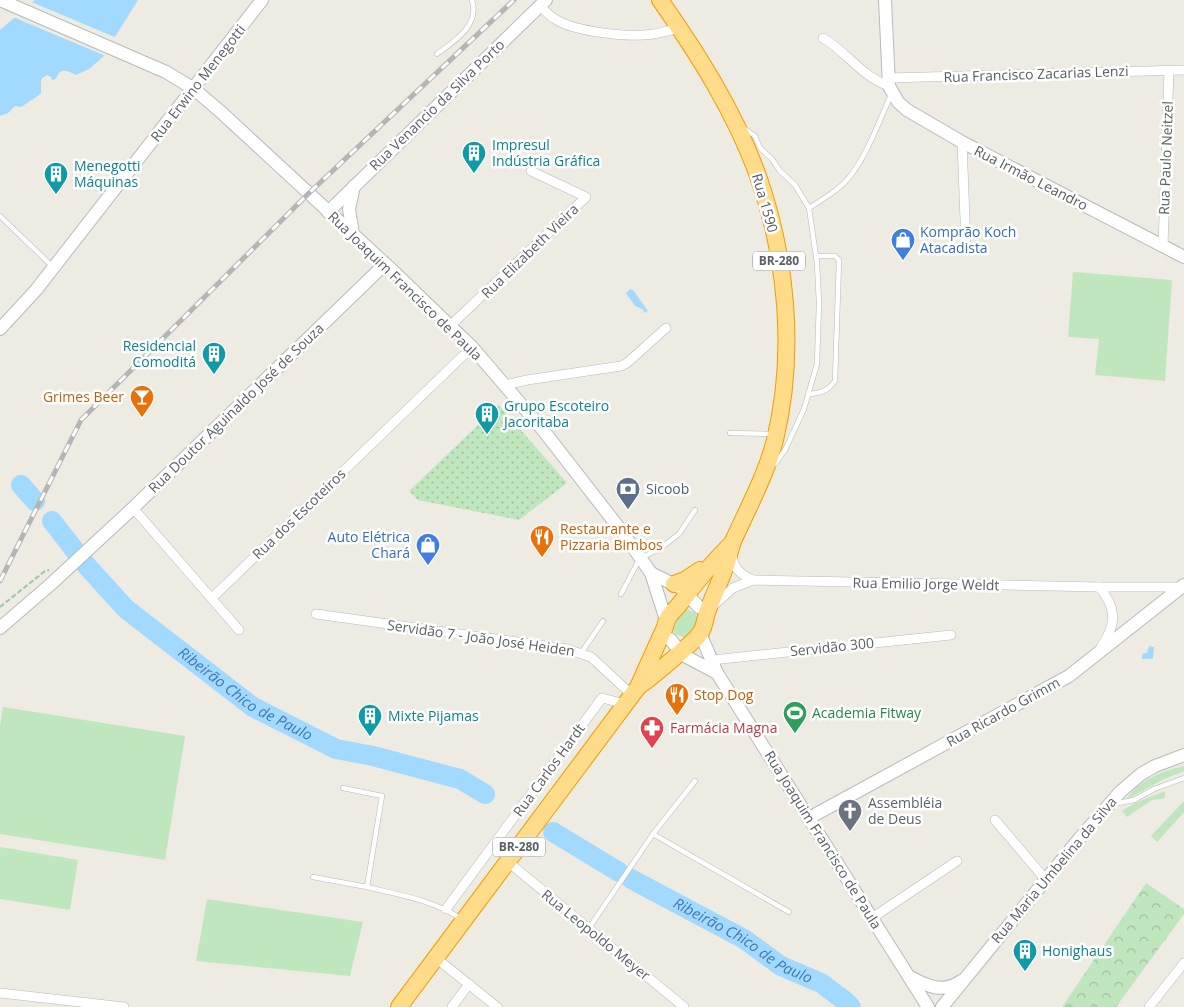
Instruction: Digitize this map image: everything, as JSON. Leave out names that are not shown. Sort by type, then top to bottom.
[{"type":"highway","name":"Rua 1590","points":[[660,0],[701,61],[733,120],[757,174],[773,229],[783,284],[786,357],[785,389],[776,434],[760,484],[734,541]]},
{"type":"highway","name":"BR-280","points":[[681,593],[734,541]]},
{"type":"highway","name":"BR-280","points":[[632,696],[651,678],[723,575],[734,541]]},
{"type":"highway","points":[[681,593],[694,604],[687,628],[669,614],[681,593]]},
{"type":"highway","name":"BR-280","points":[[399,1007],[632,696],[687,628]]},
{"type":"street","name":"Rua Joaquim Francisco de Paula","points":[[0,0],[135,57],[166,72],[194,89],[241,130],[451,325],[472,347],[543,430],[623,533],[651,573],[717,673],[928,1007]]},
{"type":"street","name":"Rua Erwino Menegotti","points":[[0,329],[15,315],[54,268],[262,0]]},
{"type":"street","points":[[885,0],[890,86]]},
{"type":"street","points":[[543,3],[560,22],[591,31],[638,35],[680,28]]},
{"type":"street","name":"Rua Venancio da Silva Porto","points":[[328,212],[543,3]]},
{"type":"street","name":"Rua Irmão Leandro","points":[[822,38],[836,46],[874,79],[890,86],[898,102],[912,114],[962,142],[1184,257]]},
{"type":"street","name":"Rua Paulo Neitzel","points":[[1163,246],[1170,70]]},
{"type":"street","name":"Rua Francisco Zacarias Lenzi","points":[[890,86],[1184,70]]},
{"type":"street","points":[[962,142],[966,245]]},
{"type":"street","name":"Rua Elizabeth Vieira","points":[[451,325],[586,197],[531,171]]},
{"type":"street","points":[[353,234],[349,209],[354,186]]},
{"type":"street","name":"Rua Doutor Aguinaldo José de Souza","points":[[0,628],[133,508],[385,264]]},
{"type":"street","points":[[505,386],[527,380],[621,366],[627,363],[666,328]]},
{"type":"street","name":"Rua dos Escoteiros","points":[[212,598],[472,347]]},
{"type":"street","points":[[133,508],[240,630]]},
{"type":"street","points":[[734,541],[732,555],[735,567],[742,574],[753,580]]},
{"type":"street","name":"Rua Joaquim Francisco de Paula","points":[[651,573],[681,593]]},
{"type":"street","name":"Rua Emilio Jorge Weldt","points":[[687,628],[733,588],[753,580],[1183,587]]},
{"type":"street","points":[[1096,654],[1110,633],[1113,617],[1109,599],[1099,587]]},
{"type":"street","name":"Rua Ricardo Grimm","points":[[809,818],[1069,676],[1183,587]]},
{"type":"street","name":"Servidão 7 - João José Heiden","points":[[316,614],[581,653],[591,657],[632,696]]},
{"type":"street","name":"Rua Joaquim Francisco de Paula","points":[[687,628],[712,660],[717,673]]},
{"type":"street","name":"Servidão 300","points":[[712,660],[951,635]]},
{"type":"street","name":"Rua Carlos Hardt","points":[[446,909],[602,698],[632,696]]},
{"type":"street","name":"Rua Maria Umbelina da Silva","points":[[942,1007],[1120,792],[1141,774],[1155,766],[1184,755]]},
{"type":"street","points":[[995,820],[1046,880]]},
{"type":"street","points":[[872,918],[957,861]]},
{"type":"street","name":"Rua Leopoldo Meyer","points":[[508,862],[684,1007]]},
{"type":"street","points":[[436,958],[497,1007]]},
{"type":"street","points":[[1149,1007],[1184,963]]},
{"type":"street","points":[[910,978],[930,988],[938,988],[955,984],[966,976]]},
{"type":"street","points":[[452,1007],[469,984]]},
{"type":"street","points":[[0,993],[124,1007]]},
{"type":"lane","points":[[437,54],[453,42],[472,22],[474,8],[472,0]]},
{"type":"lane","points":[[809,208],[851,175],[867,146],[890,86]]},
{"type":"lane","points":[[733,120],[755,136],[760,148],[795,185],[809,208],[816,256],[819,303],[817,364],[809,394],[785,450],[760,484]]},
{"type":"lane","points":[[0,216],[54,268]]},
{"type":"lane","points":[[809,394],[822,393],[830,388],[835,381],[838,260],[835,256],[816,256]]},
{"type":"lane","points":[[730,433],[776,434]]},
{"type":"lane","points":[[620,594],[640,558],[658,550],[678,534],[695,510]]},
{"type":"lane","points":[[581,653],[603,620]]},
{"type":"lane","points":[[1109,805],[1134,800],[1154,789],[1184,778]]},
{"type":"lane","points":[[588,929],[653,834],[695,781]]},
{"type":"lane","points":[[343,788],[382,796],[368,887]]},
{"type":"lane","points":[[653,834],[788,912]]},
{"type":"lane","points":[[313,877],[368,887],[425,901],[446,909],[464,921]]},
{"type":"green space","points":[[1073,272],[1172,280],[1165,381],[1095,375],[1099,339],[1068,337]]},
{"type":"green space","points":[[499,405],[567,483],[519,520],[418,500],[409,491]]},
{"type":"green space","points":[[686,609],[696,613],[699,624],[685,638],[675,634],[672,623]]},
{"type":"green space","points":[[3,707],[185,736],[165,860],[0,834],[0,726]]},
{"type":"green space","points":[[1184,766],[1184,771],[1162,780],[1126,800],[1137,787],[1151,777]]},
{"type":"green space","points":[[1165,791],[1165,798],[1152,800],[1127,817],[1122,811],[1135,803]]},
{"type":"green space","points":[[1184,801],[1184,812],[1157,842],[1151,836]]},
{"type":"green space","points":[[0,847],[78,860],[70,910],[0,899]]},
{"type":"green space","points":[[1146,883],[1184,909],[1184,914],[1116,1007],[1062,1007]]},
{"type":"green space","points":[[207,899],[363,922],[350,976],[196,961]]},
{"type":"water","points":[[35,0],[138,0],[105,55],[89,69],[76,75],[63,71],[59,73],[56,79],[52,80],[47,75],[41,79],[41,93],[39,95],[21,107],[15,106],[8,113],[0,116],[0,30]]},
{"type":"water","points":[[630,289],[633,290],[648,311],[645,313],[642,309],[635,306],[626,293]]},
{"type":"water","points":[[1149,646],[1154,647],[1153,659],[1142,659],[1142,654],[1147,653]]},
{"type":"pier","points":[[29,1],[117,38],[108,57],[13,17]]},
{"type":"waterway","name":"Ribeirão Chico de Paulo","points":[[21,485],[35,501]]},
{"type":"waterway","name":"Ribeirão Chico de Paulo","points":[[52,521],[86,565],[126,609],[253,707],[336,749],[373,756],[460,779],[485,794]]},
{"type":"waterway","name":"Ribeirão Chico de Paulo","points":[[553,832],[619,872]]},
{"type":"waterway","name":"Ribeirão Chico de Paulo","points":[[631,879],[744,939],[781,966],[821,983],[851,1007]]},
{"type":"railway","points":[[0,581],[81,420],[308,194],[514,0]]},
{"type":"place","name":"Impresul Indústria Gráfica","points":[[474,174]]},
{"type":"place","name":"Menegotti Máquinas","points":[[56,195]]},
{"type":"place","name":"Komprão Koch Atacadista","points":[[903,261]]},
{"type":"place","name":"Residencial Comoditá","points":[[214,375]]},
{"type":"place","name":"Grimes Beer","points":[[142,418]]},
{"type":"place","name":"Grupo Escoteiro Jacoritaba","points":[[487,435]]},
{"type":"place","name":"Sicoob","points":[[628,510]]},
{"type":"place","name":"Restaurante e Pizzaria Bimbos","points":[[542,558]]},
{"type":"place","name":"Auto Elétrica Chará","points":[[428,566]]},
{"type":"place","name":"Stop Dog","points":[[677,716]]},
{"type":"place","name":"Academia Fitway","points":[[795,734]]},
{"type":"place","name":"Mixte Pijamas","points":[[370,737]]},
{"type":"place","name":"Farmácia Magna","points":[[652,749]]},
{"type":"place","name":"Assembléia de Deus","points":[[850,832]]},
{"type":"place","name":"Honighaus","points":[[1025,972]]}]
